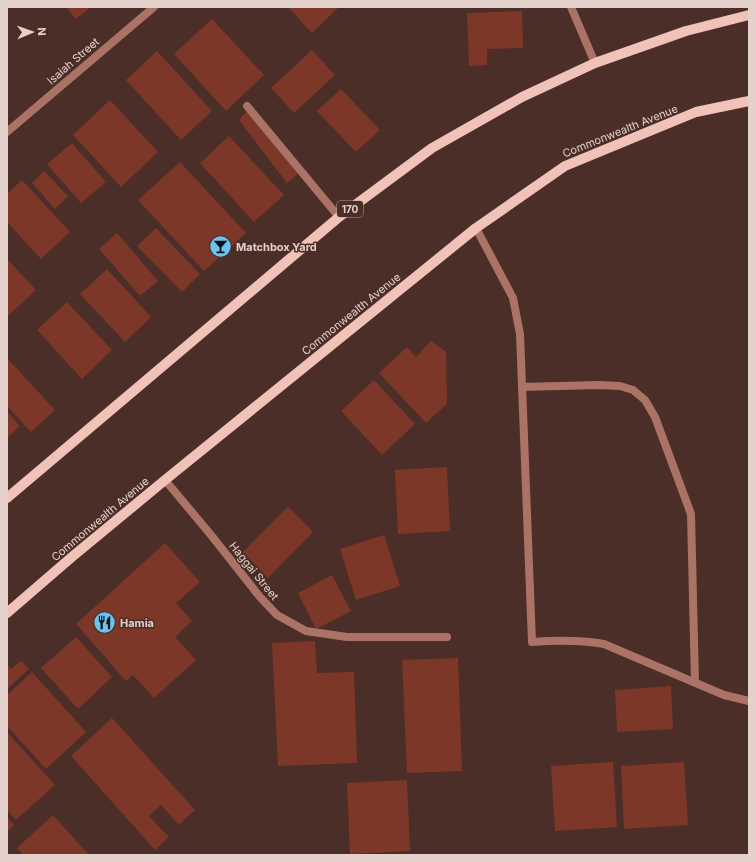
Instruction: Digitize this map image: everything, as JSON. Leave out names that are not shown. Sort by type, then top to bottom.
[{"type":"main road","name":"170","points":[[7,498],[339,217],[432,148],[522,96],[596,63],[686,31],[749,15]]},
{"type":"main road","name":"Commonwealth Avenue","points":[[7,613],[165,480],[476,228],[565,166],[696,112],[749,101]]},
{"type":"street","name":"Isaiah Street","points":[[7,132],[154,7]]},
{"type":"street","points":[[571,7],[596,63]]},
{"type":"street","points":[[247,106],[339,217]]},
{"type":"street","points":[[476,228],[513,298],[520,334],[532,642],[566,640],[604,644],[724,694],[749,701]]},
{"type":"street","points":[[522,387],[598,385],[620,386],[633,390],[645,400],[655,416],[691,514],[694,682]]},
{"type":"street","name":"Haggai Street","points":[[165,480],[260,597],[277,615],[306,631],[347,636],[447,637]]},
{"type":"building","points":[[66,7],[91,7],[76,19]]},
{"type":"building","points":[[288,7],[339,7],[312,33]]},
{"type":"building","points":[[522,11],[523,48],[487,49],[487,65],[469,66],[467,13]]},
{"type":"building","points":[[212,19],[264,75],[226,111],[174,54]]},
{"type":"building","points":[[312,50],[335,75],[294,113],[271,88]]},
{"type":"building","points":[[157,51],[212,111],[181,140],[126,80]]},
{"type":"building","points":[[341,89],[380,130],[356,152],[317,111]]},
{"type":"building","points":[[110,100],[158,152],[121,187],[73,135]]},
{"type":"building","points":[[247,111],[298,174],[287,183],[239,120]]},
{"type":"building","points":[[229,136],[284,195],[254,222],[200,163]]},
{"type":"building","points":[[72,143],[106,182],[81,203],[47,164]]},
{"type":"building","points":[[180,162],[246,233],[204,271],[138,200]]},
{"type":"building","points":[[44,171],[68,196],[55,209],[32,183]]},
{"type":"building","points":[[22,180],[70,232],[41,259],[7,222],[7,194]]},
{"type":"building","points":[[156,228],[200,274],[182,292],[137,246]]},
{"type":"building","points":[[117,233],[158,281],[140,296],[99,249]]},
{"type":"building","points":[[7,259],[36,290],[7,317]]},
{"type":"building","points":[[107,269],[151,317],[125,342],[80,294]]},
{"type":"building","points":[[67,302],[112,350],[82,379],[37,330]]},
{"type":"building","points":[[431,341],[446,352],[447,404],[426,423],[379,373],[407,347],[416,357]]},
{"type":"building","points":[[7,358],[55,410],[31,432],[7,406]]},
{"type":"building","points":[[374,380],[415,424],[382,455],[341,411]]},
{"type":"building","points":[[7,411],[20,426],[7,438]]},
{"type":"building","points":[[447,467],[450,531],[398,534],[395,470]]},
{"type":"building","points":[[288,507],[313,532],[268,578],[243,552]]},
{"type":"building","points":[[384,535],[400,586],[356,600],[340,549]]},
{"type":"building","points":[[165,543],[200,582],[176,603],[192,621],[175,637],[196,660],[154,698],[133,675],[126,681],[76,624]]},
{"type":"building","points":[[332,575],[351,611],[316,629],[298,593]]},
{"type":"building","points":[[76,637],[112,677],[78,709],[41,668]]},
{"type":"building","points":[[315,641],[317,673],[354,672],[357,763],[278,766],[272,643]]},
{"type":"building","points":[[458,658],[462,771],[407,773],[402,660]]},
{"type":"building","points":[[21,661],[29,669],[7,689],[7,665],[11,669]]},
{"type":"building","points":[[32,672],[86,732],[46,769],[7,726],[7,695]]},
{"type":"building","points":[[671,686],[673,729],[617,732],[615,690]]},
{"type":"building","points":[[112,718],[195,810],[179,825],[161,805],[149,816],[169,837],[155,850],[71,756]]},
{"type":"building","points":[[7,732],[55,785],[16,820],[7,810]]},
{"type":"building","points":[[613,762],[617,827],[555,831],[551,766]]},
{"type":"building","points":[[684,762],[688,825],[624,829],[621,766]]},
{"type":"building","points":[[407,780],[410,851],[350,854],[347,783]]},
{"type":"building","points":[[53,815],[89,855],[23,855],[17,848]]},
{"type":"building","points":[[7,817],[14,825],[7,832]]},
{"type":"place","name":"Matchbox Yard","points":[[220,247]]},
{"type":"place","name":"Hamia","points":[[104,623]]}]
